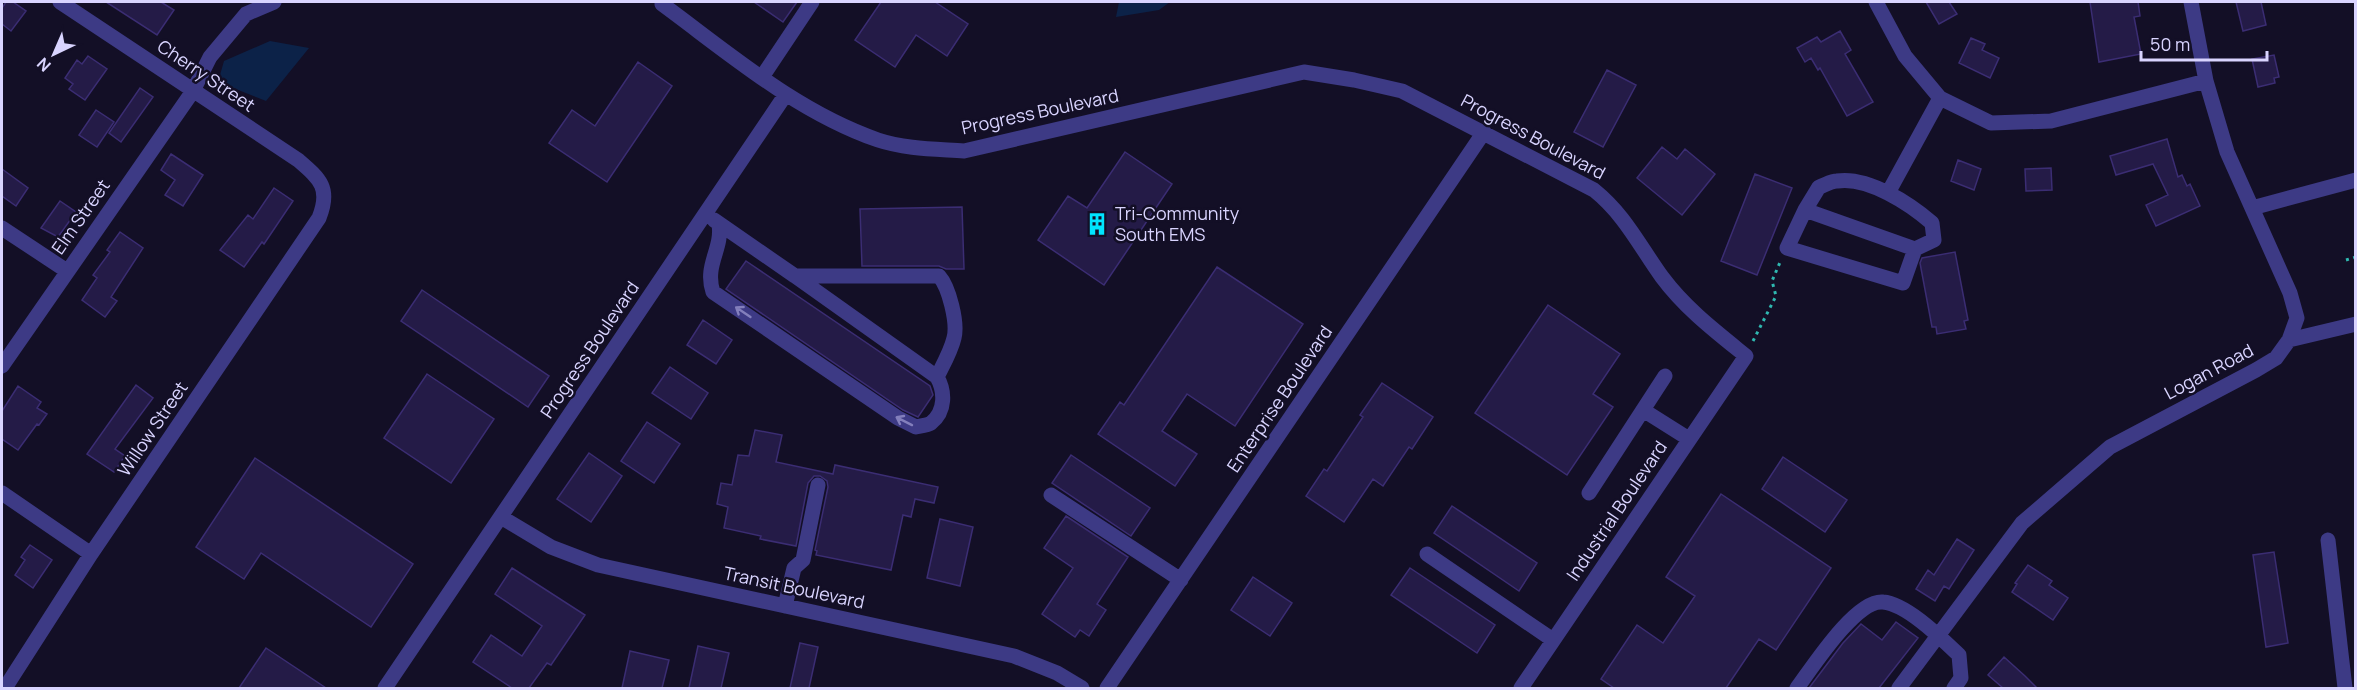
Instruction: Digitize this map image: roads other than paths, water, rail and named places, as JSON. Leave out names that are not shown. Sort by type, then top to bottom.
[{"type":"street","name":"Cherry Street","points":[[60,2],[298,160],[315,174],[325,190]]},
{"type":"street","name":"Elm Street","points":[[2,366],[193,91],[210,57],[246,14],[274,2]]},
{"type":"street","points":[[762,77],[812,2]]},
{"type":"street","points":[[1876,2],[1905,56],[1940,98],[1991,123],[2051,121],[2206,81]]},
{"type":"street","name":"Logan Road","points":[[1899,688],[2022,523],[2110,447],[2256,370],[2276,358],[2289,340],[2297,318],[2289,292],[2227,152],[2206,81],[2191,2]]},
{"type":"street","points":[[664,3],[786,94]]},
{"type":"street","name":"Progress Boulevard","points":[[385,688],[786,94],[880,141],[964,151],[1304,72],[1402,91],[1594,190],[1612,204],[1630,226],[1662,277],[1694,315],[1746,356]]},
{"type":"street","points":[[1888,193],[1940,98]]},
{"type":"street","name":"Enterprise Boulevard","points":[[1107,688],[1484,132]]},
{"type":"street","points":[[2252,208],[2355,180]]},
{"type":"street","points":[[1805,210],[1915,249],[1934,240],[1932,223],[1915,208],[1888,193],[1856,182],[1838,181],[1819,187],[1805,210],[1787,248],[1903,283],[1915,249]]},
{"type":"street","name":"Willow Street","points":[[5,688],[91,554],[319,218],[324,205],[325,190]]},
{"type":"street","points":[[705,214],[937,377],[943,387],[942,407],[930,423],[916,427],[898,418],[713,292],[709,280],[712,260],[721,234],[719,224]]},
{"type":"street","points":[[2,228],[67,271]]},
{"type":"street","points":[[795,276],[814,278],[849,275],[939,276],[945,283],[953,315],[955,337],[937,377]]},
{"type":"street","points":[[2289,340],[2355,324]]},
{"type":"street","name":"Industrial Boulevard","points":[[1521,688],[1746,356]]},
{"type":"street","points":[[1589,493],[1665,376]]},
{"type":"street","points":[[1643,410],[1689,439]]},
{"type":"street","points":[[785,606],[794,568],[803,560],[818,486]]},
{"type":"street","points":[[2,493],[91,554]]},
{"type":"street","points":[[1051,495],[1181,580]]},
{"type":"street","name":"Transit Boulevard","points":[[501,517],[551,547],[598,564],[1014,656],[1057,673],[1082,688]]},
{"type":"street","points":[[2328,540],[2345,688]]},
{"type":"street","points":[[1427,554],[1553,640]]},
{"type":"street","points":[[1797,688],[1850,620],[1870,605],[1883,602],[1902,609],[1938,635],[1959,655],[1961,678],[1956,688]]},
{"type":"water","points":[[1119,2],[1170,2],[1159,10],[1116,17]]},
{"type":"water","points":[[270,41],[309,48],[266,101],[218,82],[224,61]]},
{"type":"place","name":"Tri-Community South EMS","points":[[1097,224]]}]
